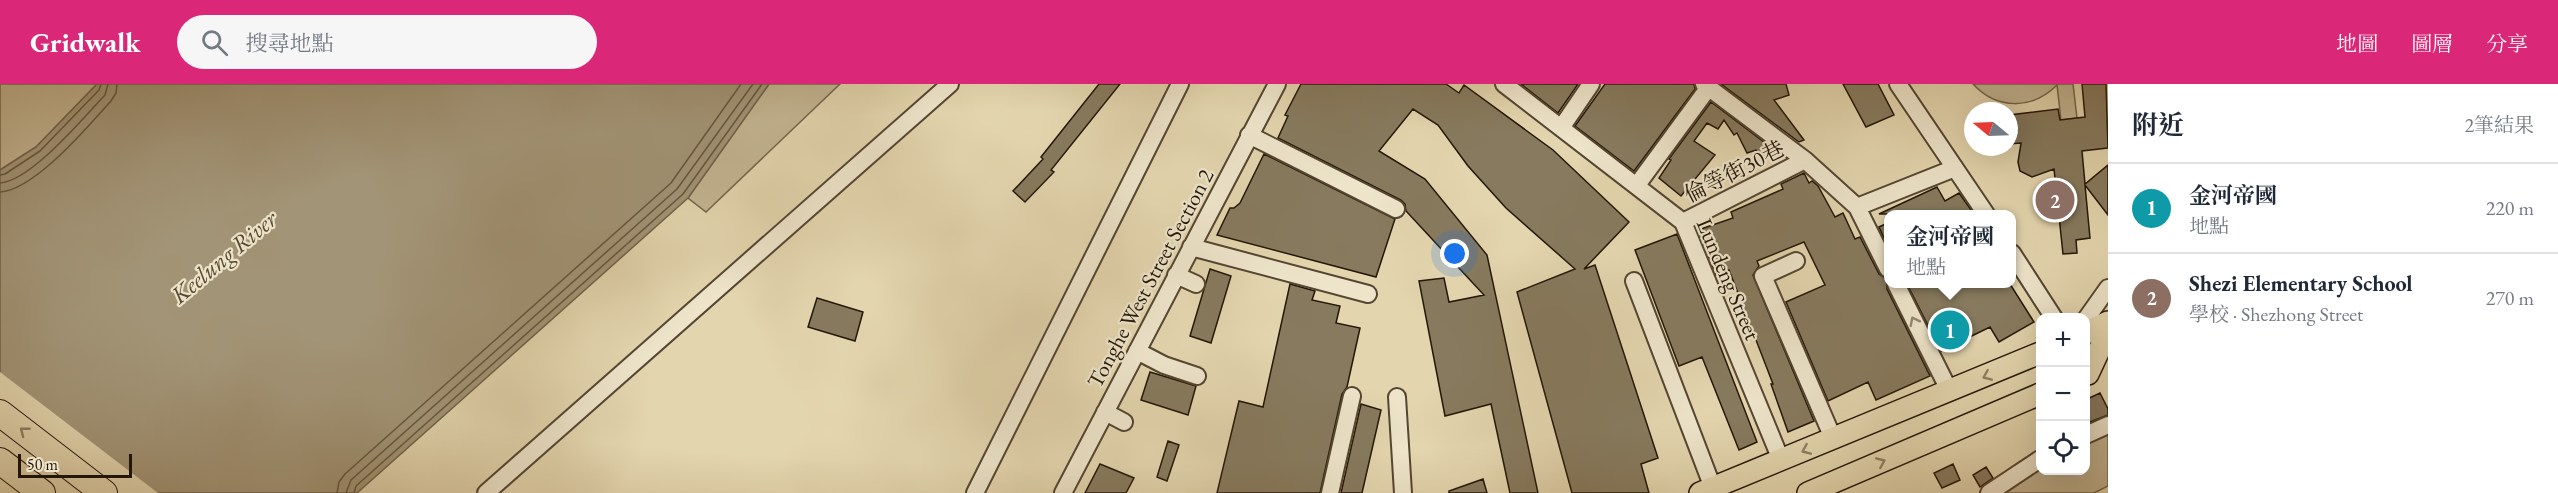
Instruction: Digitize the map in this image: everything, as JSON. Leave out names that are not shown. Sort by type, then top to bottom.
[{"type":"highway","points":[[0,412],[104,493]]},
{"type":"highway","points":[[0,461],[42,493]]},
{"type":"main road","points":[[2090,331],[2108,322]]},
{"type":"main road","points":[[2089,367],[2108,338]]},
{"type":"main road","points":[[1706,490],[1950,392],[2036,355]]},
{"type":"main road","points":[[2090,371],[2108,364]]},
{"type":"main road","points":[[1808,493],[2036,396]]},
{"type":"street","points":[[486,493],[950,84]]},
{"type":"street","points":[[975,493],[1180,84]]},
{"type":"street","name":"Tonghe West Street Section 2","points":[[1063,493],[1277,84]]},
{"type":"street","name":"Lundeng Street","points":[[1504,84],[1683,222],[1781,460]]},
{"type":"street","points":[[1562,128],[1591,84]]},
{"type":"street","points":[[1898,84],[1983,210]]},
{"type":"street","points":[[1637,185],[1707,86],[1805,160],[1857,207],[1884,261]]},
{"type":"street","points":[[1249,135],[1396,209]]},
{"type":"street","name":"倫等街30巷","points":[[1683,222],[1805,160]]},
{"type":"street","points":[[1857,207],[1955,168]]},
{"type":"street","points":[[1191,247],[1368,294]]},
{"type":"street","points":[[2016,259],[2051,313]]},
{"type":"street","points":[[1796,261],[1763,276],[1833,438]]},
{"type":"street","points":[[1176,275],[1196,284]]},
{"type":"street","points":[[1634,281],[1706,490]]},
{"type":"street","points":[[1898,288],[1950,392]]},
{"type":"street","points":[[2089,313],[2108,288]]},
{"type":"street","points":[[1137,351],[1164,365],[1197,376]]},
{"type":"street","points":[[1330,493],[1352,396]]},
{"type":"street","points":[[1397,398],[1403,493]]},
{"type":"street","points":[[1105,412],[1124,422]]},
{"type":"street","points":[[2090,433],[2108,424]]},
{"type":"street","points":[[1989,493],[2036,462]]},
{"type":"shaded area","points":[[0,84],[97,84],[36,147],[0,170]]},
{"type":"shaded area","points":[[769,84],[840,84],[706,212],[688,198]]},
{"type":"shaded area","points":[[1973,84],[2073,84],[2077,118],[2061,120],[2057,85],[2037,99],[2026,103],[2004,102],[1982,93]]},
{"type":"shaded area","points":[[2108,425],[2108,486],[2094,493],[1985,493],[2036,462],[2036,475],[2090,475],[2090,435]]},
{"type":"water","name":"Keelung River","points":[[97,84],[769,84],[688,198],[357,493],[0,493],[0,170],[36,147]]},
{"type":"pier","points":[[0,372],[158,493],[0,493]]},
{"type":"building","points":[[1099,84],[1120,84],[1051,170],[1054,172],[1025,202],[1013,191],[1043,159],[1041,157]]},
{"type":"building","points":[[1301,84],[1446,84],[1459,93],[1464,85],[1553,150],[1629,222],[1584,269],[1595,265],[1658,458],[1641,464],[1649,493],[1572,493],[1517,292],[1575,269],[1506,208],[1468,166],[1438,125],[1413,109],[1379,151],[1425,179],[1487,255],[1538,493],[1510,493],[1491,404],[1445,416],[1419,281],[1444,278],[1449,302],[1484,295],[1406,211],[1405,204],[1401,200],[1278,138],[1288,116],[1285,115]]},
{"type":"building","points":[[1521,84],[1578,84],[1558,113]]},
{"type":"building","points":[[1605,84],[1694,84],[1695,89],[1634,171],[1575,126]]},
{"type":"building","points":[[1721,84],[1786,84],[1789,95],[1774,100],[1804,140],[1799,142]]},
{"type":"building","points":[[1843,84],[1878,84],[1894,115],[1866,127]]},
{"type":"building","points":[[2082,84],[2106,84],[2108,148],[2082,151],[2085,184],[2108,165],[2108,215],[2085,185],[2090,238],[2076,240],[2077,253],[2063,254],[2054,169],[2032,177],[2020,171],[2018,162],[2021,143],[2018,143],[2018,114],[2058,109],[2060,120],[2085,117]]},
{"type":"building","points":[[1711,102],[1777,152],[1764,158],[1756,150],[1747,153],[1737,133],[1734,135],[1724,120],[1718,129],[1707,123],[1694,141],[1715,155],[1681,196],[1659,178],[1671,160],[1669,159]]},
{"type":"building","points":[[1264,154],[1395,219],[1376,277],[1217,235],[1230,208],[1240,203]]},
{"type":"building","points":[[1804,173],[1809,183],[1812,181],[1818,186],[1835,217],[1843,213],[1855,239],[1860,237],[1879,274],[1884,277],[1884,288],[1887,288],[1930,376],[1876,400],[1868,382],[1828,401],[1786,302],[1825,285],[1804,242],[1757,261],[1759,266],[1753,275],[1814,421],[1788,432],[1771,384],[1773,384],[1729,270],[1716,275],[1698,230],[1733,218],[1731,212],[1783,189],[1781,184]]},
{"type":"building","points":[[1937,187],[1945,201],[1959,193],[1971,210],[1888,210]]},
{"type":"building","points":[[1884,225],[1884,238],[1879,227]]},
{"type":"building","points":[[1677,234],[1757,442],[1739,450],[1702,357],[1679,366],[1635,250]]},
{"type":"building","points":[[1210,269],[1231,276],[1211,343],[1190,336]]},
{"type":"building","points":[[1290,284],[1315,291],[1312,300],[1340,306],[1336,323],[1360,328],[1347,387],[1342,394],[1320,493],[1217,493],[1239,401],[1263,407]]},
{"type":"building","points":[[1909,288],[2013,288],[2034,322],[1999,342],[1990,327],[1941,351]]},
{"type":"building","points":[[817,298],[863,312],[855,341],[808,327]]},
{"type":"building","points":[[1150,372],[1196,386],[1188,415],[1141,400]]},
{"type":"building","points":[[2100,393],[2108,409],[2108,415],[2090,422],[2090,398]]},
{"type":"building","points":[[1361,404],[1381,410],[1362,493],[1341,493]]},
{"type":"building","points":[[1168,441],[1179,445],[1167,481],[1157,477]]},
{"type":"building","points":[[1100,464],[1134,478],[1126,493],[1085,493]]},
{"type":"building","points":[[1953,464],[1960,480],[1942,488],[1934,473]]},
{"type":"building","points":[[1986,467],[1993,478],[1980,487],[1973,475]]},
{"type":"building","points":[[1483,479],[1487,493],[1449,493],[1449,491]]},
{"type":"place","name":"Shezi Elementary School","points":[[2055,200]]},
{"type":"place","name":"金河帝國","points":[[1950,330]]}]
